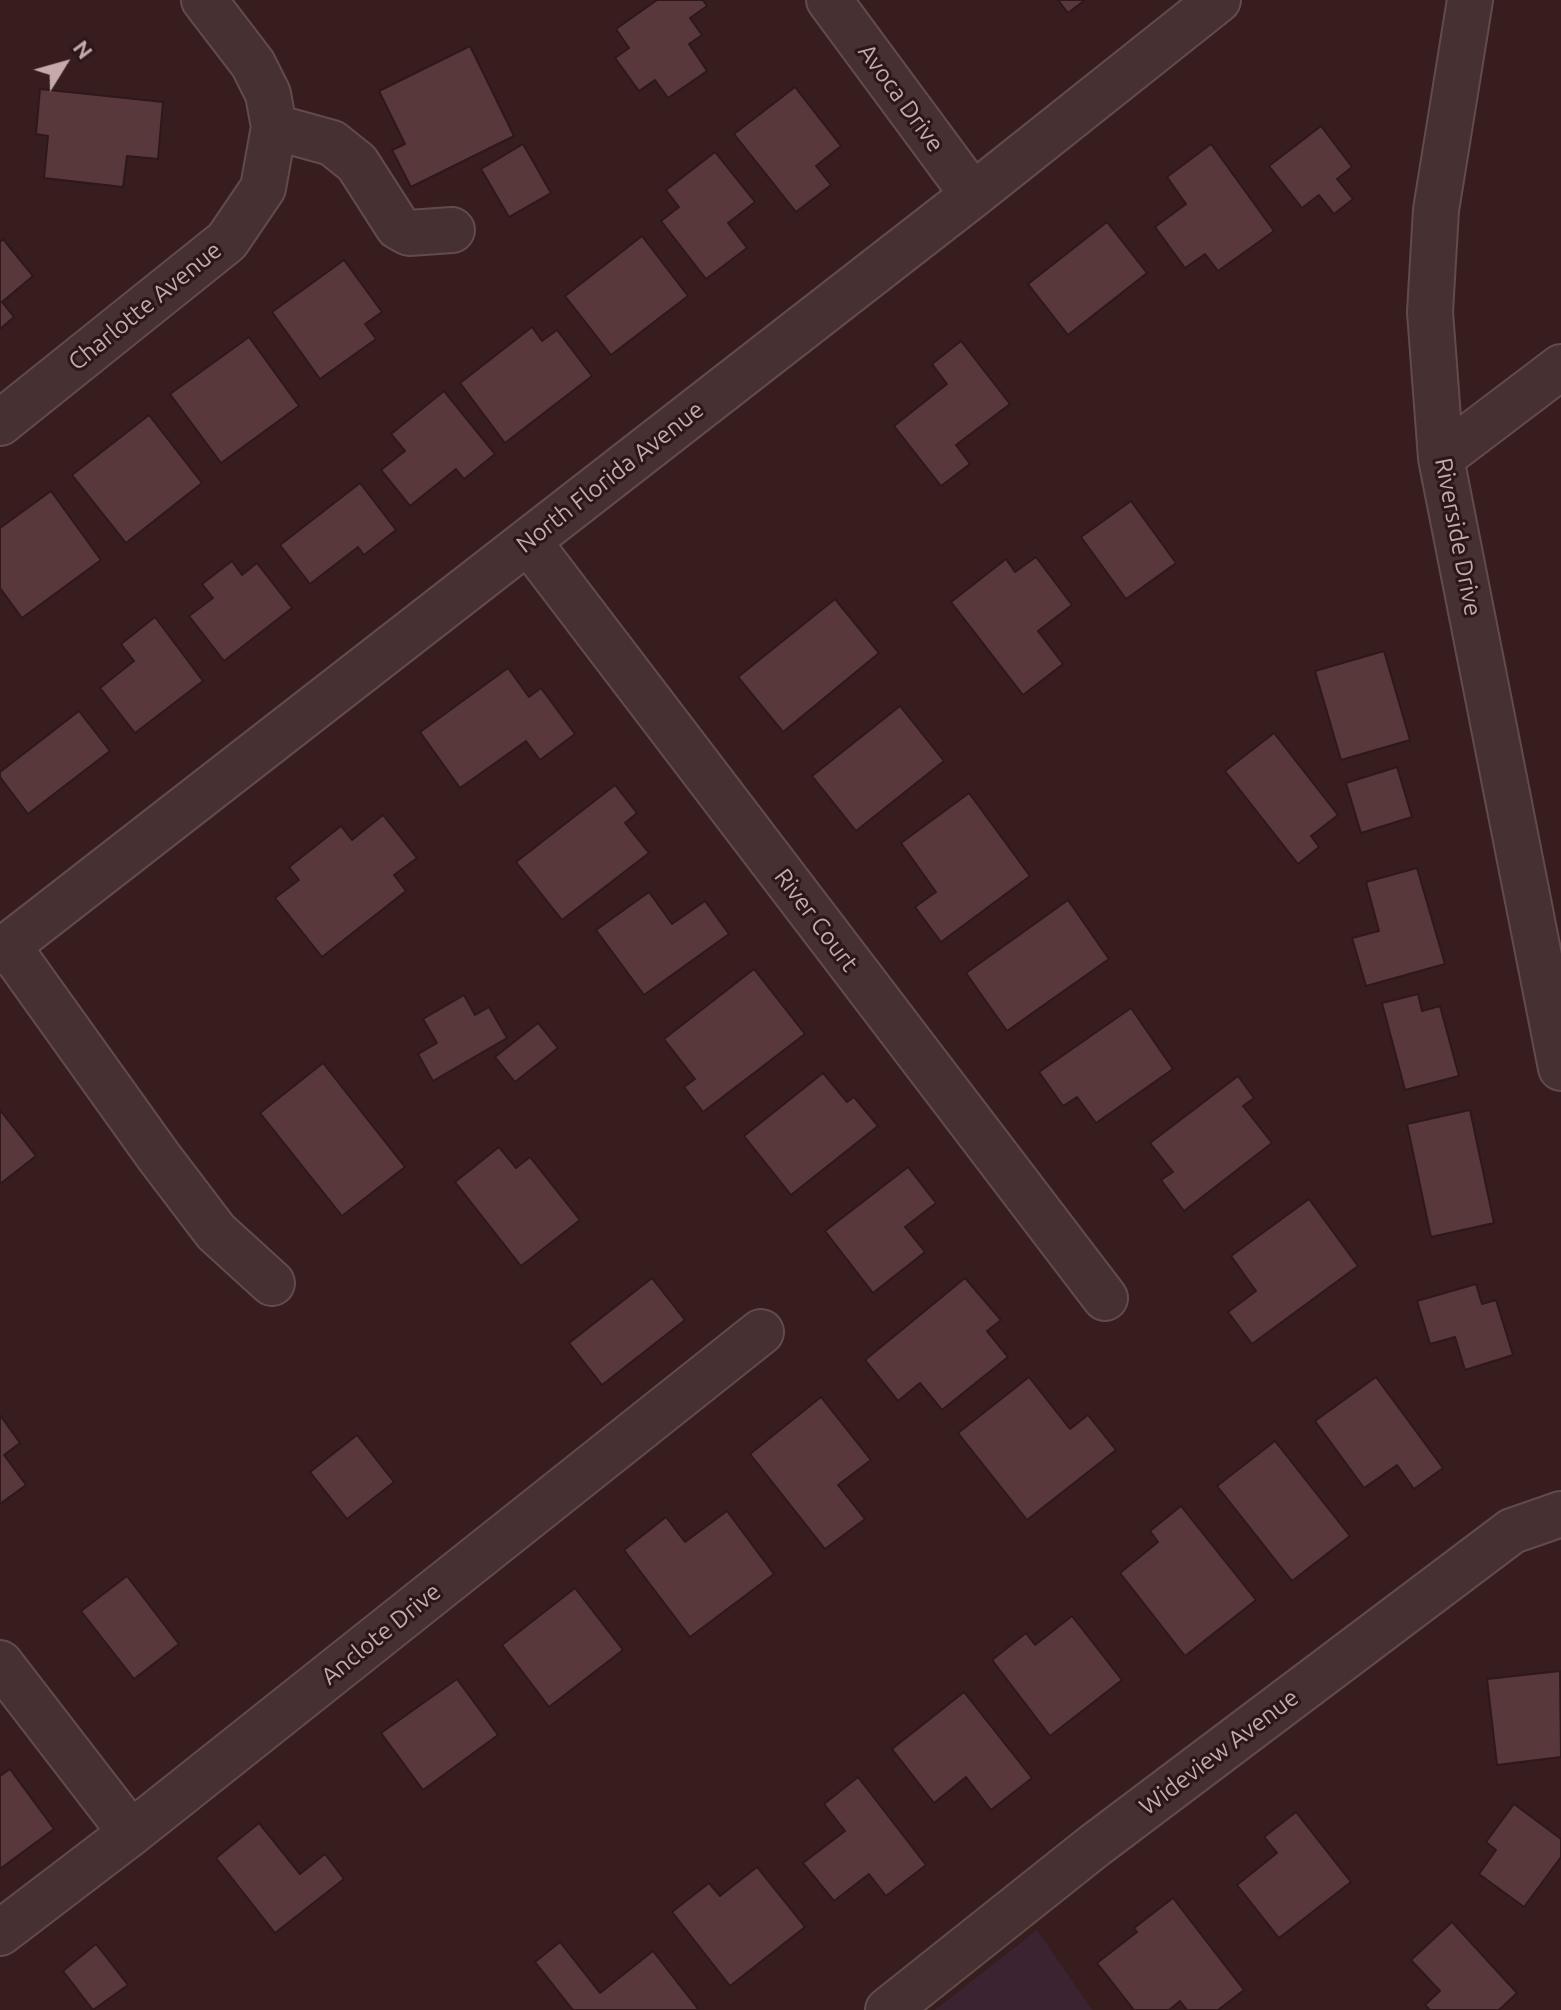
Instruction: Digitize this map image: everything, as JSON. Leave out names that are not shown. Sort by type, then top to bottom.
[{"type":"street","name":"Charlotte Avenue","points":[[0,423],[227,241],[263,188],[274,127],[268,94],[253,64],[204,0]]},
{"type":"street","name":"Avoca Drive","points":[[829,0],[973,195]]},
{"type":"street","name":"North Florida Avenue","points":[[4,949],[973,195],[1218,0]]},
{"type":"street","name":"Riverside Drive","points":[[1470,0],[1436,210],[1430,312],[1441,458],[1555,993],[1561,1068]]},
{"type":"street","points":[[274,127],[332,143],[357,163],[398,227],[409,233],[452,230]]},
{"type":"street","points":[[1441,458],[1561,367]]},
{"type":"street","name":"River Court","points":[[528,541],[1105,1298]]},
{"type":"street","points":[[4,949],[216,1232],[272,1283]]},
{"type":"street","name":"Anclote Drive","points":[[0,1933],[131,1833],[761,1332]]},
{"type":"street","name":"Wideview Avenue","points":[[888,2010],[1094,1846],[1512,1531],[1561,1514]]},
{"type":"street","points":[[0,1663],[131,1833]]},
{"type":"shaded area","points":[[1037,1930],[1092,2010],[935,2010]]},
{"type":"building","points":[[657,0],[703,0],[707,6],[690,18],[702,35],[689,44],[707,71],[668,98],[655,80],[639,91],[615,58],[629,48],[616,29]]},
{"type":"building","points":[[1058,0],[1085,0],[1068,13]]},
{"type":"building","points":[[470,46],[514,136],[411,187],[392,150],[405,144],[379,91]]},
{"type":"building","points":[[795,87],[841,146],[816,166],[831,185],[796,212],[734,134]]},
{"type":"building","points":[[40,89],[163,102],[158,159],[127,156],[123,187],[44,178],[48,136],[36,134]]},
{"type":"building","points":[[1321,126],[1352,167],[1337,179],[1353,199],[1334,214],[1319,195],[1302,208],[1269,166]]},
{"type":"building","points":[[523,144],[551,193],[509,217],[481,169]]},
{"type":"building","points":[[1211,144],[1274,231],[1218,271],[1205,254],[1185,268],[1155,227],[1186,204],[1167,177]]},
{"type":"building","points":[[715,152],[755,202],[728,223],[747,248],[706,279],[661,221],[679,207],[666,190]]},
{"type":"building","points":[[1107,222],[1147,273],[1068,335],[1028,284]]},
{"type":"building","points":[[642,236],[688,296],[611,355],[565,296]]},
{"type":"building","points":[[3,239],[33,276],[2,302],[14,317],[0,329],[0,242]]},
{"type":"building","points":[[344,260],[382,312],[365,324],[376,339],[320,379],[272,312]]},
{"type":"building","points":[[532,327],[542,341],[557,330],[592,376],[505,443],[460,383]]},
{"type":"building","points":[[249,337],[299,406],[221,463],[170,394]]},
{"type":"building","points":[[961,341],[1010,404],[956,445],[970,464],[941,486],[894,426],[947,384],[932,364]]},
{"type":"building","points":[[444,391],[495,454],[464,479],[456,469],[410,506],[381,470],[405,451],[391,434]]},
{"type":"building","points":[[149,415],[202,483],[126,543],[72,475]]},
{"type":"building","points":[[360,483],[396,530],[364,555],[358,547],[310,584],[280,545]]},
{"type":"building","points":[[51,491],[101,560],[22,618],[0,588],[0,528]]},
{"type":"building","points":[[1131,501],[1176,563],[1126,599],[1081,537]]},
{"type":"building","points":[[1036,557],[1072,605],[1038,631],[1063,664],[1023,695],[951,602],[1006,559],[1015,572]]},
{"type":"building","points":[[232,561],[242,575],[257,563],[292,608],[224,661],[189,616],[213,598],[202,584]]},
{"type":"building","points":[[835,599],[879,653],[783,732],[738,677]]},
{"type":"building","points":[[155,617],[203,681],[135,733],[100,688],[134,661],[121,644]]},
{"type":"building","points":[[1384,651],[1410,740],[1341,760],[1315,671]]},
{"type":"building","points":[[508,668],[529,697],[541,688],[575,734],[540,760],[526,741],[460,788],[420,732]]},
{"type":"building","points":[[900,706],[944,761],[856,831],[812,776]]},
{"type":"building","points":[[79,711],[110,751],[28,814],[0,777],[0,772]]},
{"type":"building","points":[[1274,733],[1338,815],[1311,836],[1319,847],[1298,864],[1225,771]]},
{"type":"building","points":[[1397,767],[1412,817],[1361,833],[1346,783]]},
{"type":"building","points":[[615,785],[637,813],[625,823],[649,853],[562,920],[516,862]]},
{"type":"building","points":[[969,793],[1030,876],[941,942],[915,907],[936,892],[901,843]]},
{"type":"building","points":[[383,815],[417,858],[394,875],[406,891],[322,957],[275,898],[299,880],[289,867],[341,826],[352,840]]},
{"type":"building","points":[[1417,868],[1445,964],[1366,986],[1352,938],[1379,931],[1366,882]]},
{"type":"building","points":[[649,892],[672,924],[705,901],[729,934],[644,995],[596,930]]},
{"type":"building","points":[[1068,900],[1109,959],[1007,1031],[966,973]]},
{"type":"building","points":[[754,969],[805,1034],[703,1112],[684,1087],[695,1079],[664,1039]]},
{"type":"building","points":[[1418,994],[1422,1011],[1440,1006],[1459,1076],[1405,1090],[1382,1003]]},
{"type":"building","points":[[464,995],[475,1015],[489,1007],[507,1038],[433,1081],[418,1054],[437,1043],[423,1019]]},
{"type":"building","points":[[1131,1008],[1173,1069],[1096,1123],[1077,1097],[1063,1106],[1039,1072]]},
{"type":"building","points":[[538,1023],[558,1048],[515,1082],[495,1057]]},
{"type":"building","points":[[323,1063],[405,1167],[342,1216],[260,1113]]},
{"type":"building","points":[[823,1073],[847,1102],[854,1097],[878,1126],[791,1195],[744,1136]]},
{"type":"building","points":[[1238,1076],[1254,1098],[1243,1106],[1272,1143],[1184,1211],[1161,1180],[1173,1172],[1150,1143]]},
{"type":"building","points":[[0,1110],[36,1156],[0,1184]]},
{"type":"building","points":[[1470,1110],[1494,1223],[1431,1237],[1407,1124]]},
{"type":"building","points":[[499,1147],[516,1168],[530,1157],[580,1220],[521,1266],[455,1182]]},
{"type":"building","points":[[908,1167],[936,1203],[905,1227],[925,1252],[873,1293],[825,1231]]},
{"type":"building","points":[[1309,1199],[1358,1266],[1252,1344],[1228,1312],[1256,1291],[1231,1256]]},
{"type":"building","points":[[652,1278],[685,1320],[602,1385],[569,1343]]},
{"type":"building","points":[[965,1278],[1001,1320],[987,1331],[1008,1357],[942,1410],[920,1383],[898,1401],[865,1360]]},
{"type":"building","points":[[1476,1284],[1482,1304],[1496,1300],[1513,1355],[1465,1370],[1455,1337],[1430,1344],[1417,1301]]},
{"type":"building","points":[[1029,1377],[1070,1429],[1088,1415],[1116,1450],[1027,1520],[958,1433]]},
{"type":"building","points":[[1376,1377],[1443,1468],[1414,1489],[1397,1465],[1364,1488],[1315,1421]]},
{"type":"building","points":[[821,1397],[871,1460],[838,1485],[865,1519],[825,1549],[750,1454]]},
{"type":"building","points":[[0,1415],[20,1443],[4,1455],[26,1485],[0,1504]]},
{"type":"building","points":[[357,1435],[394,1482],[347,1519],[310,1472]]},
{"type":"building","points":[[1275,1441],[1350,1536],[1292,1581],[1217,1486]]},
{"type":"building","points":[[1181,1506],[1256,1600],[1185,1656],[1120,1573],[1158,1542],[1150,1531]]},
{"type":"building","points":[[727,1511],[774,1574],[690,1637],[624,1550],[666,1517],[685,1542]]},
{"type":"building","points":[[127,1576],[179,1644],[134,1679],[81,1611]]},
{"type":"building","points":[[575,1588],[623,1650],[549,1707],[502,1645]]},
{"type":"building","points":[[1072,1616],[1122,1680],[1050,1736],[992,1660],[1026,1633],[1035,1645]]},
{"type":"building","points":[[1560,1671],[1561,1757],[1497,1765],[1487,1679]]},
{"type":"building","points":[[457,1679],[498,1735],[423,1790],[381,1733]]},
{"type":"building","points":[[964,1692],[1032,1778],[991,1810],[966,1777],[934,1803],[892,1749]]},
{"type":"building","points":[[10,1769],[54,1829],[0,1869],[0,1776]]},
{"type":"building","points":[[858,1777],[926,1865],[886,1896],[869,1874],[834,1901],[803,1863],[845,1831],[824,1804]]},
{"type":"building","points":[[1514,1804],[1561,1839],[1561,1857],[1524,1907],[1479,1874],[1496,1850],[1486,1842]]},
{"type":"building","points":[[1296,1812],[1351,1882],[1279,1938],[1237,1885],[1277,1853],[1264,1837]]},
{"type":"building","points":[[259,1823],[300,1874],[325,1854],[344,1879],[275,1933],[216,1858]]},
{"type":"building","points":[[757,1867],[805,1927],[730,1986],[672,1912],[709,1883],[720,1896]]},
{"type":"building","points":[[1173,1898],[1244,1990],[1218,2010],[1187,2010],[1180,2001],[1169,2010],[1134,2010],[1097,1963],[1137,1932],[1134,1928]]},
{"type":"building","points":[[1452,1922],[1517,1993],[1499,2010],[1430,2010],[1425,2005],[1440,1991],[1411,1960]]},
{"type":"building","points":[[560,1942],[600,1993],[653,1951],[699,2010],[573,2010],[535,1962]]},
{"type":"building","points":[[96,1944],[128,1985],[93,2010],[63,1971]]}]
